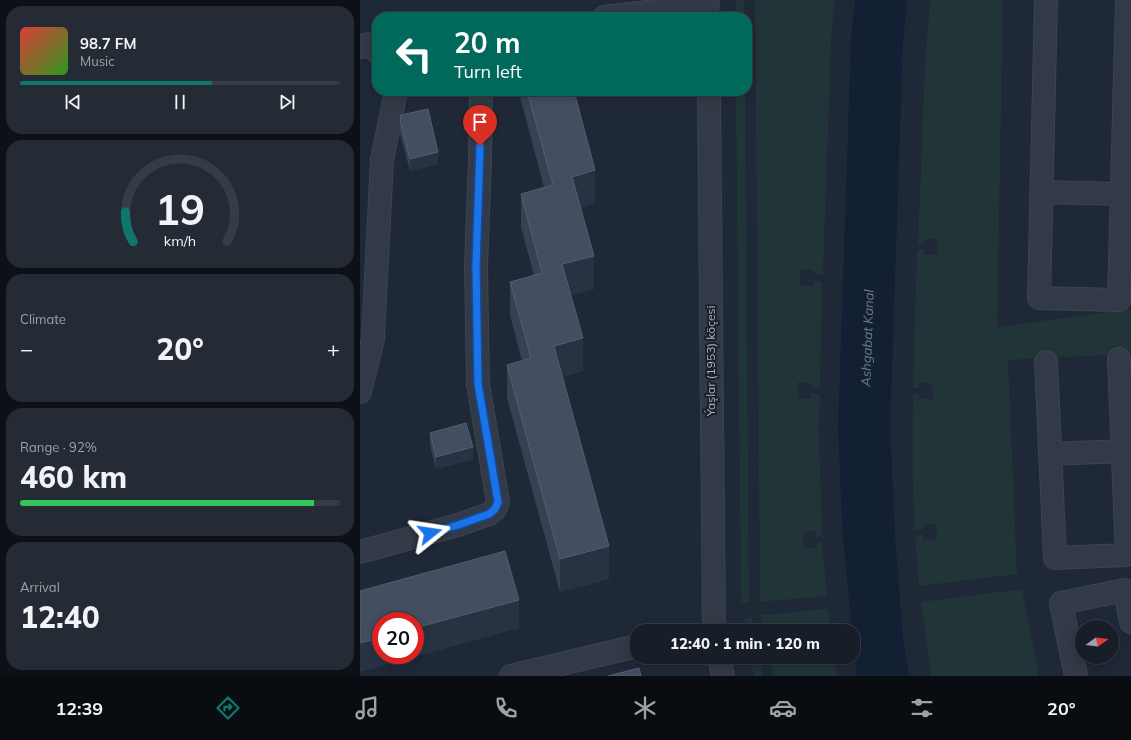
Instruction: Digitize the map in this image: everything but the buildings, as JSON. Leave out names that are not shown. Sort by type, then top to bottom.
[{"type":"street","points":[[1046,0],[1039,298],[1120,300],[1125,198],[1127,0]]},
{"type":"street","points":[[656,12],[708,7]]},
{"type":"street","points":[[360,47],[369,44],[372,47]]},
{"type":"street","points":[[360,392],[373,339],[382,160],[395,96]]},
{"type":"street","points":[[360,552],[458,525],[489,514],[495,509],[498,502],[478,384],[476,266],[480,160],[480,96]]},
{"type":"street","name":"Ýaşlar (1953) köçesi","points":[[708,96],[709,624]]},
{"type":"street","points":[[1041,192],[1125,198]]},
{"type":"street","points":[[1046,362],[1055,558],[1063,558],[1127,555],[1125,448],[1119,359]]},
{"type":"street","points":[[1050,454],[1125,448]]},
{"type":"street","points":[[1076,676],[1061,603],[1125,590],[1131,622]]},
{"type":"street","points":[[525,674],[630,648]]},
{"type":"street","points":[[720,664],[723,676]]},
{"type":"green space","points":[[736,0],[744,0],[744,12],[736,12]]},
{"type":"green space","points":[[755,0],[835,0],[831,41],[823,275],[815,275],[814,270],[801,269],[800,285],[814,286],[814,281],[822,281],[820,388],[811,388],[811,383],[798,382],[798,398],[811,399],[811,394],[820,394],[819,431],[822,536],[816,537],[816,531],[803,532],[803,548],[817,548],[817,543],[822,542],[827,596],[760,602]]},
{"type":"green space","points":[[930,0],[1003,0],[997,327],[1131,309],[1131,354],[1008,360],[1017,574],[919,586],[915,536],[923,535],[923,540],[937,539],[936,524],[923,524],[923,529],[915,530],[912,462],[913,394],[919,394],[919,399],[933,399],[932,383],[919,383],[919,388],[913,388],[917,250],[924,250],[924,255],[938,255],[937,239],[924,239],[924,244],[918,244],[925,65]]},
{"type":"green space","points":[[736,96],[745,96],[749,602],[741,602]]},
{"type":"green space","points":[[1022,589],[1039,676],[931,676],[921,602]]},
{"type":"green space","points":[[828,609],[830,624],[763,624],[761,615]]},
{"type":"green space","points":[[752,617],[753,624],[745,624],[744,619]]},
{"type":"green space","points":[[751,664],[760,664],[762,676],[754,676]]},
{"type":"green space","points":[[770,664],[835,664],[837,676],[773,676]]},
{"type":"water","name":"Ashgabat Kanal","points":[[855,0],[907,0],[903,43],[890,427],[895,535],[903,638],[909,676],[857,676],[856,664],[860,664],[860,624],[852,624],[843,540],[838,429],[851,40]]},
{"type":"route","points":[[430,533],[489,514],[495,509],[498,502],[478,384],[476,266],[480,146]]}]
